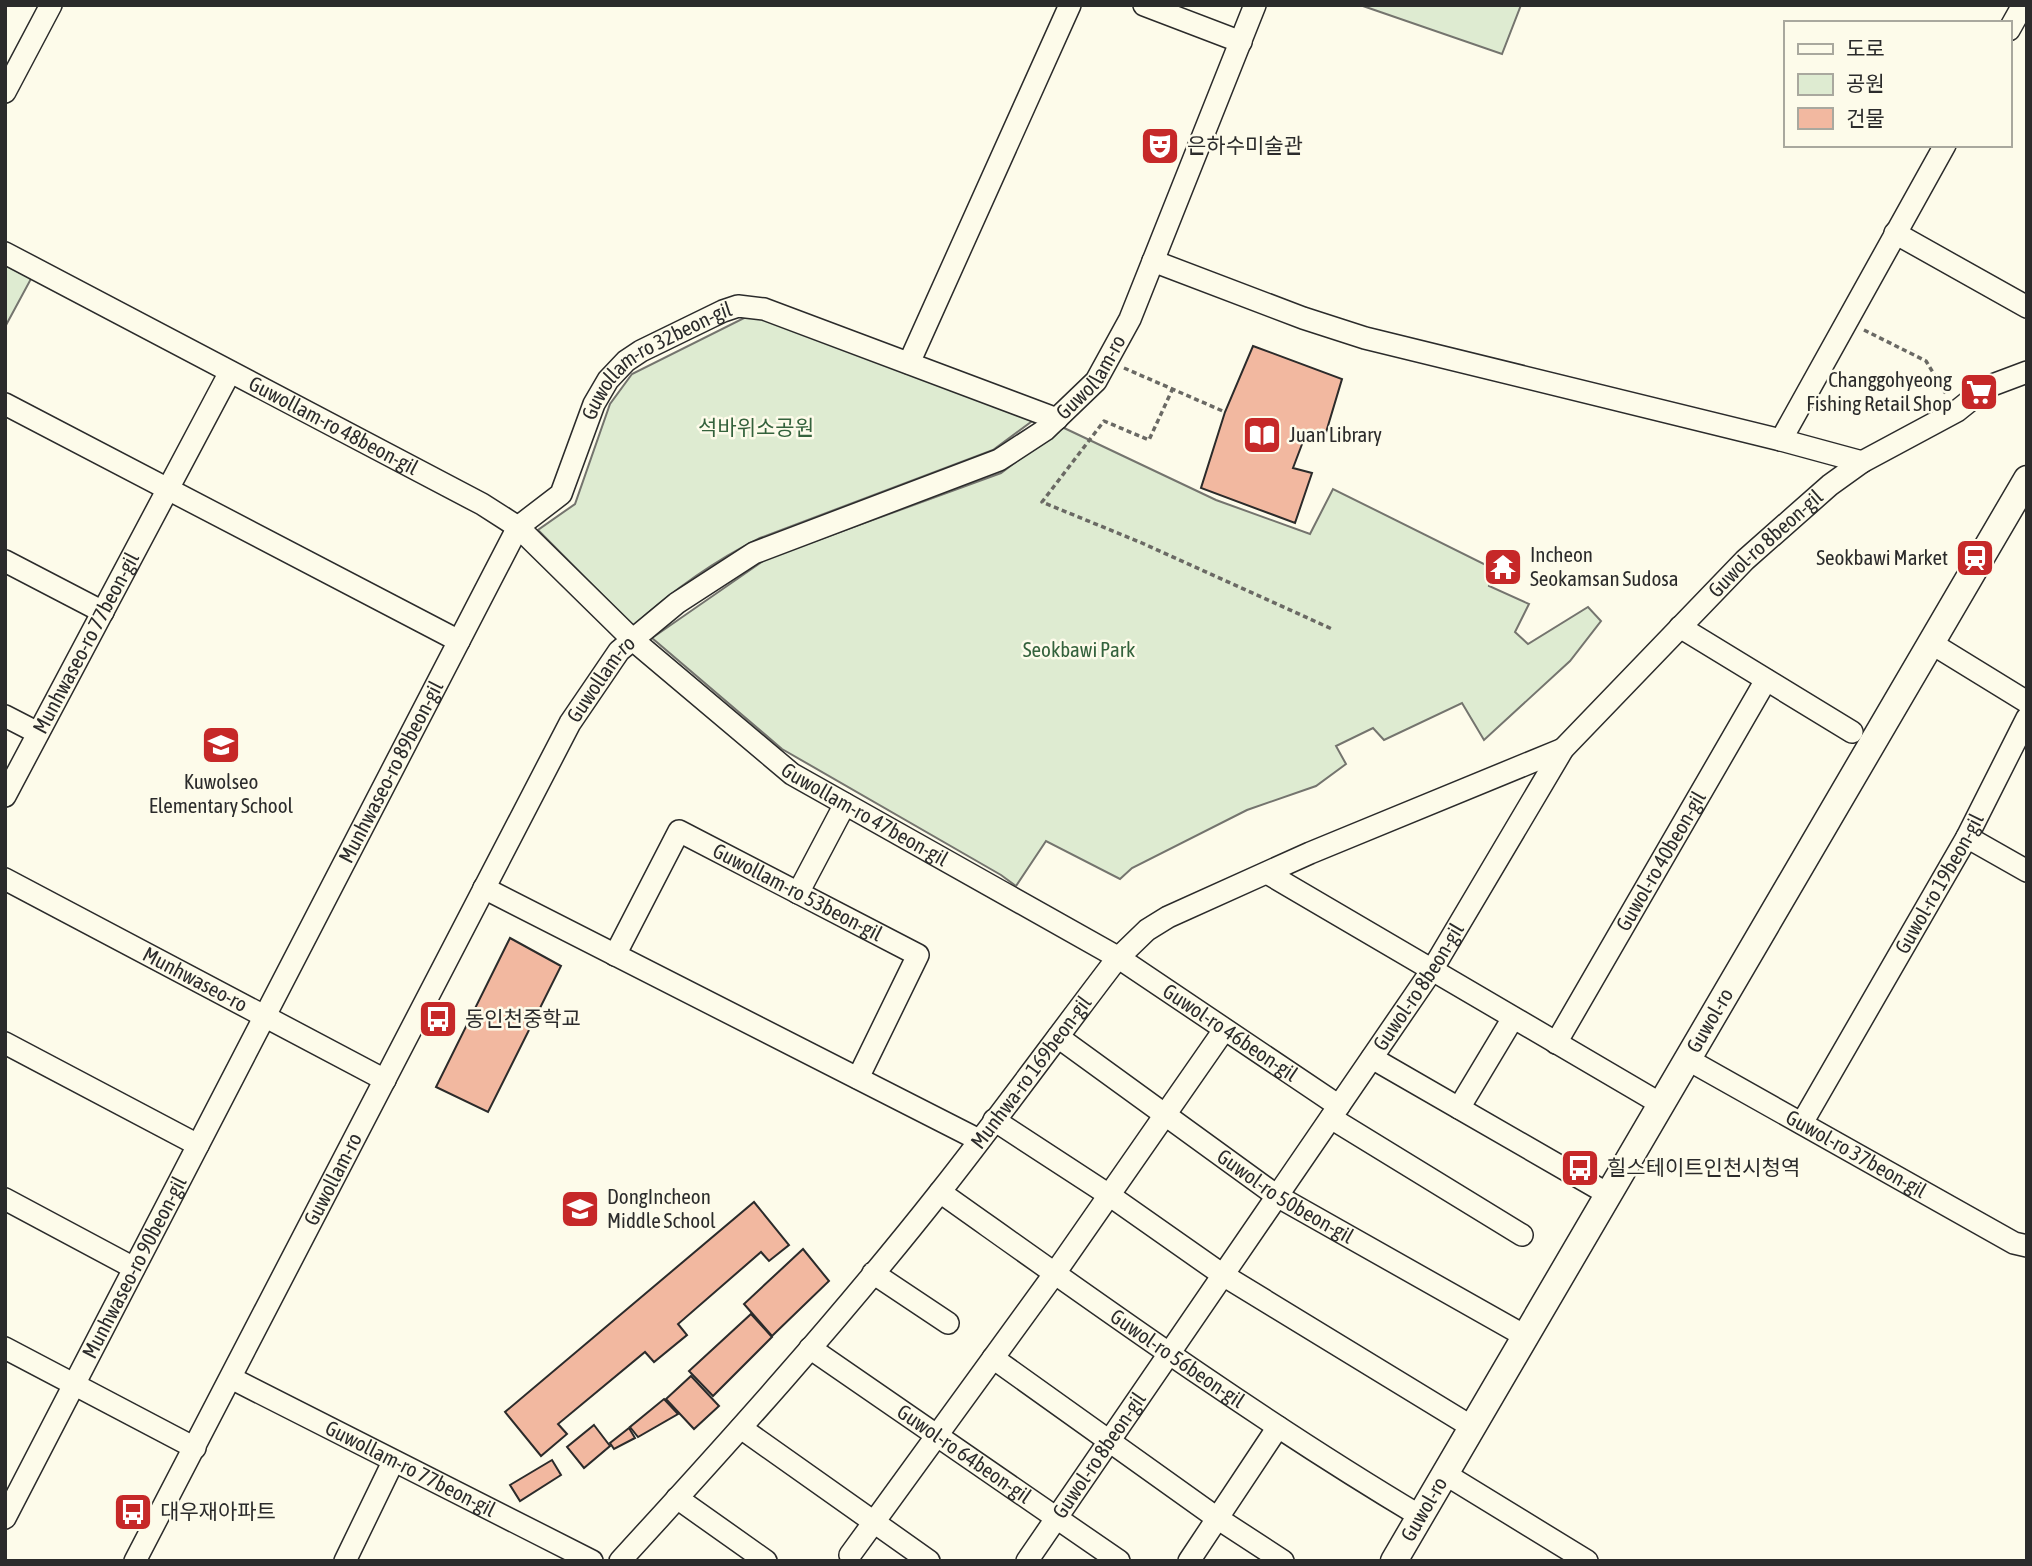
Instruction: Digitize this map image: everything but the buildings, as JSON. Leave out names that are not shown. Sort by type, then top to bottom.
[{"type":"main road","name":"Guwol-ro","points":[[1394,1561],[2027,478]]},
{"type":"street","points":[[5,92],[51,5]]},
{"type":"street","points":[[909,363],[1070,5]]},
{"type":"street","points":[[1144,5],[1241,43]]},
{"type":"street","name":"Guwollam-ro","points":[[135,1561],[570,723],[619,652],[677,603],[754,553],[999,460],[1045,430],[1096,381],[1130,319],[1255,5]]},
{"type":"street","points":[[2011,26],[2023,5]]},
{"type":"street","points":[[1781,440],[1944,147]]},
{"type":"street","points":[[1895,233],[2027,307]]},
{"type":"street","name":"Guwollam-ro 48beon-gil","points":[[5,253],[482,504],[517,527],[633,640]]},
{"type":"street","points":[[1153,261],[1354,335],[1861,462]]},
{"type":"street","name":"Guwollam-ro 32beon-gil","points":[[517,527],[561,494],[594,404],[608,380],[626,361],[641,351],[738,306],[764,309],[1057,419]]},
{"type":"street","name":"Munhwaseo-ro 77beon-gil","points":[[5,796],[230,372]]},
{"type":"street","name":"Guwol-ro 8beon-gil","points":[[1027,1561],[1432,970],[1563,749],[1745,560],[1830,485],[1861,462],[1956,411],[1987,387],[2027,372]]},
{"type":"street","points":[[5,404],[458,641]]},
{"type":"street","name":"Munhwaseo-ro 89beon-gil","points":[[265,1017],[517,527]]},
{"type":"street","points":[[5,561],[103,612]]},
{"type":"street","points":[[1680,628],[1852,732]]},
{"type":"street","name":"Guwollam-ro 47beon-gil","points":[[633,640],[792,774],[1119,958]]},
{"type":"street","points":[[1931,643],[2027,702]]},
{"type":"street","name":"Guwol-ro 40beon-gil","points":[[1556,1043],[1766,680]]},
{"type":"street","points":[[5,716],[38,733]]},
{"type":"street","name":"Guwol-ro 19beon-gil","points":[[1802,1123],[1967,837],[2027,718]]},
{"type":"street","name":"Munhwa-ro 169beon-gil","points":[[620,1561],[741,1428],[873,1273],[940,1192],[1119,958],[1147,930],[1168,917],[1267,873],[1563,749]]},
{"type":"street","points":[[798,893],[845,804]]},
{"type":"street","name":"Guwollam-ro 53beon-gil","points":[[615,955],[679,831],[918,955],[858,1079]]},
{"type":"street","points":[[1967,837],[2027,871]]},
{"type":"street","points":[[1267,873],[1661,1104]]},
{"type":"street","name":"Munhwaseo-ro","points":[[5,879],[385,1080]]},
{"type":"street","points":[[484,888],[979,1140]]},
{"type":"street","name":"Guwol-ro 46beon-gil","points":[[1119,958],[1224,1030],[1335,1112],[1522,1235]]},
{"type":"street","name":"Munhwaseo-ro 90beon-gil","points":[[7,1509],[265,1017]]},
{"type":"street","points":[[1459,1108],[1513,1017]]},
{"type":"street","points":[[850,1555],[1055,1273],[1224,1030]]},
{"type":"street","name":"Guwol-ro 50beon-gil","points":[[1058,1037],[1277,1196],[1525,1336]]},
{"type":"street","points":[[5,1043],[198,1145]]},
{"type":"street","points":[[1372,1058],[1608,1194]]},
{"type":"street","name":"Guwol-ro 37beon-gil","points":[[1687,1059],[2014,1244],[2027,1246]]},
{"type":"street","points":[[994,1121],[1109,1195],[1223,1275],[1472,1427]]},
{"type":"street","name":"Guwol-ro 56beon-gil","points":[[940,1192],[1169,1354],[1326,1459],[1420,1516]]},
{"type":"street","points":[[5,1199],[134,1268]]},
{"type":"street","points":[[873,1273],[948,1323]]},
{"type":"street","points":[[5,1348],[195,1448]]},
{"type":"street","name":"Guwol-ro 64beon-gil","points":[[810,1348],[1119,1561]]},
{"type":"street","points":[[993,1358],[1217,1518],[1283,1561]]},
{"type":"street","name":"Guwollam-ro 77beon-gil","points":[[231,1378],[592,1561]]},
{"type":"street","points":[[1189,1561],[1278,1427]]},
{"type":"street","points":[[741,1428],[929,1561]]},
{"type":"street","points":[[345,1561],[394,1462]]},
{"type":"street","points":[[1445,1474],[1587,1561]]},
{"type":"street","points":[[677,1498],[765,1561]]},
{"type":"path","points":[[1846,321],[1926,361],[1956,411]]},
{"type":"path","points":[[1107,360],[1225,412]]},
{"type":"path","points":[[1173,388],[1149,440],[1104,421],[1042,502],[1142,543],[1332,629]]},
{"type":"green space","points":[[1360,5],[1521,5],[1502,54]]},
{"type":"green space","points":[[5,263],[32,277],[5,327]]},
{"type":"green space","name":"석바위소공원","points":[[744,318],[762,318],[1035,419],[993,450],[760,538],[694,578],[633,626],[538,530],[575,504],[610,404],[632,374]]},
{"type":"green space","name":"Seokbawi Park","points":[[1062,427],[1216,500],[1310,534],[1333,489],[1494,569],[1489,586],[1529,604],[1515,632],[1528,644],[1588,607],[1601,621],[1570,661],[1484,740],[1462,703],[1384,740],[1373,728],[1336,746],[1346,764],[1316,786],[1247,810],[1132,868],[1120,879],[1046,841],[1016,886],[782,749],[652,638],[766,559],[1001,473]]},
{"type":"place","name":"은하수미술관","points":[[1160,146]]},
{"type":"place","name":"Changgohyeong Fishing Retail Shop","points":[[1979,392]]},
{"type":"place","name":"Juan Library","points":[[1262,435]]},
{"type":"place","name":"Seokbawi Market","points":[[1975,558]]},
{"type":"place","name":"Incheon Seokamsan Sudosa","points":[[1503,567]]},
{"type":"place","name":"Kuwolseo Elementary School","points":[[221,745]]},
{"type":"place","name":"동인천중학교","points":[[438,1019]]},
{"type":"place","name":"힐스테이트인천시청역","points":[[1580,1168]]},
{"type":"place","name":"DongIncheon Middle School","points":[[580,1209]]},
{"type":"place","name":"대우재아파트","points":[[133,1512]]}]
